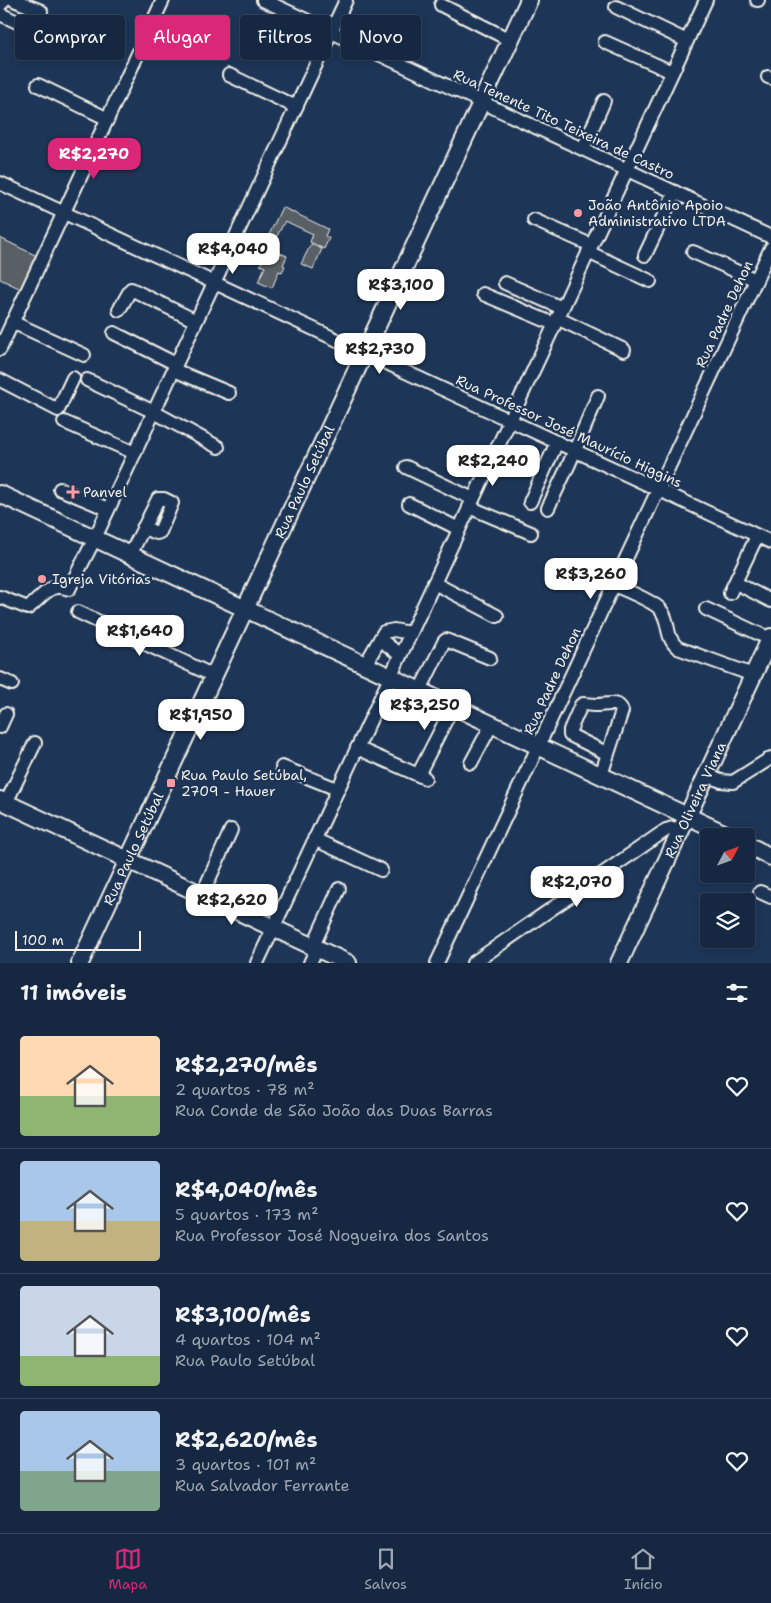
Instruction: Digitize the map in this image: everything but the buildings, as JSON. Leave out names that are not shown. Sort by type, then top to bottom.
[{"type":"main road","name":"Rua Paulo Setúbal","points":[[80,963],[529,0]]},
{"type":"main road","points":[[0,494],[714,828]]},
{"type":"main road","name":"Rua Oliveira Viana","points":[[618,963],[770,638]]},
{"type":"main road","points":[[3,802],[273,928],[313,953],[348,963]]},
{"type":"main road","points":[[755,848],[771,856]]},
{"type":"street","points":[[0,5],[4,0]]},
{"type":"street","points":[[14,0],[41,10]]},
{"type":"street","points":[[0,349],[163,0]]},
{"type":"street","name":"Rua Tenente Tito Teixeira de Castro","points":[[263,0],[295,15]]},
{"type":"street","points":[[331,32],[346,0]]},
{"type":"street","points":[[256,963],[706,0]]},
{"type":"street","points":[[441,5],[510,40]]},
{"type":"street","points":[[616,7],[686,41]]},
{"type":"street","points":[[0,14],[15,21]]},
{"type":"street","name":"Rua Tenente Tito Teixeira de Castro","points":[[331,32],[771,236]]},
{"type":"street","points":[[605,42],[672,72]]},
{"type":"street","points":[[0,597],[28,608],[44,592],[62,586],[69,589],[95,538],[318,60]]},
{"type":"street","points":[[228,75],[296,108]]},
{"type":"street","points":[[38,86],[108,119]]},
{"type":"street","points":[[580,148],[601,101]]},
{"type":"street","name":"Rua Professor José Maurício Higgins","points":[[0,183],[771,542]]},
{"type":"street","points":[[645,255],[675,192]]},
{"type":"street","points":[[534,220],[650,281]]},
{"type":"street","name":"Rua Padre Dehon","points":[[437,963],[771,248]]},
{"type":"street","points":[[693,252],[756,280]]},
{"type":"street","points":[[505,283],[558,317],[624,350]]},
{"type":"street","points":[[119,310],[131,289],[196,321]]},
{"type":"street","points":[[483,294],[558,317]]},
{"type":"street","points":[[12,322],[84,355]]},
{"type":"street","points":[[114,333],[175,367],[229,393]]},
{"type":"street","points":[[0,380],[58,410],[73,378]]},
{"type":"street","points":[[87,380],[154,412],[218,447]]},
{"type":"street","points":[[548,508],[598,396]]},
{"type":"street","points":[[64,422],[135,453]]},
{"type":"street","points":[[530,502],[557,442]]},
{"type":"street","points":[[406,468],[531,533]]},
{"type":"street","points":[[60,489],[108,509]]},
{"type":"street","points":[[409,504],[459,529]]},
{"type":"street","points":[[130,555],[143,528]]},
{"type":"street","points":[[757,536],[733,588],[771,600]]},
{"type":"street","points":[[434,583],[497,616]]},
{"type":"street","points":[[614,585],[660,609],[665,618],[668,635],[672,644],[678,648],[753,675]]},
{"type":"street","points":[[706,609],[770,638]]},
{"type":"street","points":[[78,612],[214,676]]},
{"type":"street","points":[[365,665],[384,632],[389,630],[410,633]]},
{"type":"street","points":[[380,639],[400,655]]},
{"type":"street","points":[[420,690],[446,640],[490,658]]},
{"type":"street","points":[[601,775],[608,754],[622,711],[619,705],[581,705],[570,730],[570,735],[608,754]]},
{"type":"street","points":[[357,748],[423,773],[453,706]]},
{"type":"street","points":[[0,727],[6,714]]},
{"type":"street","points":[[471,763],[492,724]]},
{"type":"street","points":[[3,802],[35,743]]},
{"type":"street","points":[[706,775],[721,781],[733,782],[771,758]]},
{"type":"street","points":[[282,767],[338,789]]},
{"type":"street","points":[[473,963],[666,830],[673,828],[680,831]]},
{"type":"street","points":[[202,895],[231,830]]},
{"type":"street","points":[[314,839],[381,870]]},
{"type":"street","points":[[313,953],[339,889]]},
{"type":"place","name":"João Antônio Apoio Administrativo LTDA","points":[[578,213]]},
{"type":"place","name":"Panvel","points":[[73,492]]},
{"type":"place","name":"Igreja Vitórias","points":[[42,579]]},
{"type":"place","name":"Rua Paulo Setúbal, 2709 - Hauer","points":[[171,783]]}]
